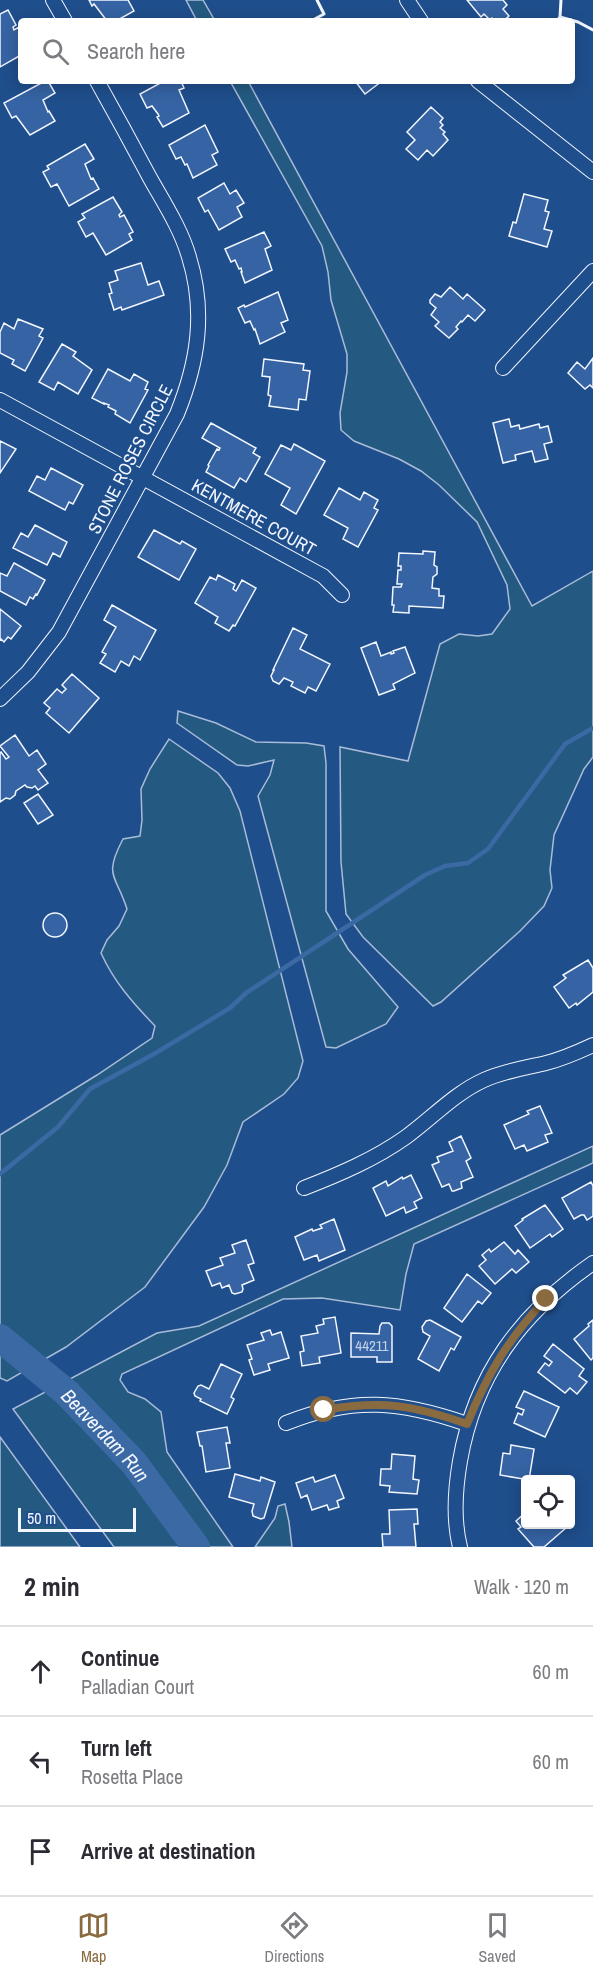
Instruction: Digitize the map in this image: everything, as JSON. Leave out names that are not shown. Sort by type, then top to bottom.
[{"type":"street","points":[[53,0],[63,18]]},
{"type":"street","points":[[407,0],[419,18]]},
{"type":"street","name":"STONE ROSES CIRCLE","points":[[0,699],[33,666],[59,632],[177,414],[191,376],[196,352],[198,306],[189,257],[181,236],[100,84]]},
{"type":"street","points":[[482,84],[593,172]]},
{"type":"street","points":[[503,368],[593,271]]},
{"type":"street","name":"KENTMERE COURT","points":[[0,400],[323,576],[342,595]]},
{"type":"street","points":[[304,1188],[374,1157],[405,1137],[465,1090],[484,1080],[507,1071],[547,1063],[593,1045]]},
{"type":"street","points":[[460,1547],[456,1529],[455,1502],[458,1476],[467,1424],[489,1374],[519,1329],[546,1299],[566,1281],[593,1263]]},
{"type":"street","points":[[286,1423],[324,1410],[377,1404],[430,1411],[467,1424]]},
{"type":"shaded area","points":[[186,0],[203,0],[213,18],[195,18]]},
{"type":"shaded area","points":[[232,84],[250,84],[532,606],[593,571],[593,757],[584,769],[554,835],[550,870],[552,888],[544,906],[520,931],[441,1002],[433,1006],[363,937],[346,914],[341,862],[340,747],[408,761],[440,644],[459,634],[478,636],[492,634],[510,609],[507,585],[477,522],[439,485],[421,471],[399,459],[354,441],[341,430],[340,413],[347,372],[347,354],[331,300],[322,246]]},
{"type":"shaded area","points":[[178,711],[216,723],[256,742],[306,743],[324,746],[326,911],[348,949],[398,1007],[386,1024],[336,1048],[326,1047],[258,796],[270,775],[274,760],[248,766],[237,765],[177,723]]},
{"type":"shaded area","points":[[169,739],[218,773],[230,788],[240,811],[303,1061],[298,1078],[284,1094],[243,1122],[227,1165],[204,1207],[145,1287],[66,1347],[7,1381],[0,1378],[0,1135],[152,1038],[155,1026],[125,992],[101,953],[127,909],[113,875],[117,851],[123,839],[140,836],[141,789],[150,769]]},
{"type":"shaded area","points":[[593,1146],[593,1163],[414,1244],[400,1310],[322,1298],[283,1299],[122,1374],[120,1380],[128,1392],[145,1399],[161,1412],[167,1452],[233,1547],[114,1547],[13,1409],[157,1333],[199,1326]]},
{"type":"shaded area","points":[[0,1437],[80,1547],[0,1547]]},
{"type":"shaded area","points":[[285,1504],[292,1547],[255,1547],[275,1518],[278,1506]]},
{"type":"building","points":[[89,0],[128,0],[134,11],[121,18],[105,18],[94,4],[92,6]]},
{"type":"building","points":[[467,0],[503,0],[507,5],[503,9],[509,16],[507,18],[488,18],[484,14],[481,17]]},
{"type":"building","points":[[8,10],[16,25],[13,27],[14,30],[18,28],[18,57],[0,67],[0,14]]},
{"type":"building","points":[[39,84],[50,84],[55,93],[43,100],[55,121],[30,135],[16,116],[12,118],[4,103]]},
{"type":"building","points":[[158,84],[182,84],[184,88],[179,90],[189,113],[163,127],[157,117],[158,114],[152,106],[147,108],[140,94]]},
{"type":"building","points":[[357,84],[378,84],[365,94]]},
{"type":"building","points":[[431,107],[443,118],[440,122],[443,125],[440,128],[445,132],[443,134],[448,140],[433,156],[427,150],[418,160],[406,149],[415,140],[407,132]]},
{"type":"building","points":[[205,125],[218,152],[212,155],[217,165],[193,178],[187,164],[185,165],[181,157],[176,159],[169,145]]},
{"type":"building","points":[[85,144],[94,159],[85,164],[91,179],[93,178],[99,189],[69,206],[57,184],[51,187],[43,172],[49,169],[47,166]]},
{"type":"building","points":[[224,183],[230,194],[236,190],[244,203],[237,207],[242,217],[219,230],[208,210],[205,212],[198,198]]},
{"type":"building","points":[[524,194],[548,200],[545,211],[549,212],[544,229],[552,231],[547,247],[509,236],[513,222],[516,223]]},
{"type":"building","points":[[113,197],[122,212],[120,217],[124,215],[133,232],[129,234],[132,240],[106,255],[93,233],[86,237],[78,222],[85,218],[82,214]]},
{"type":"building","points":[[264,232],[271,246],[265,249],[272,270],[245,283],[241,268],[239,269],[235,260],[231,262],[225,249]]},
{"type":"building","points":[[141,263],[148,285],[159,281],[164,295],[122,310],[121,307],[114,310],[109,294],[112,293],[109,283],[118,280],[115,271]]},
{"type":"building","points":[[450,287],[463,299],[467,294],[485,310],[475,321],[468,315],[449,338],[435,326],[439,322],[431,315],[436,308],[430,300],[435,294],[441,297]]},
{"type":"building","points":[[278,292],[288,320],[281,323],[285,332],[260,344],[255,329],[250,321],[245,323],[238,308]]},
{"type":"building","points":[[18,319],[43,329],[39,336],[43,338],[25,371],[12,364],[14,360],[0,353],[0,332],[4,323],[14,329]]},
{"type":"building","points":[[62,344],[76,352],[73,356],[92,370],[78,394],[58,382],[54,390],[39,382]]},
{"type":"building","points":[[593,358],[593,388],[590,385],[585,389],[568,373],[577,362],[585,369]]},
{"type":"building","points":[[264,359],[304,364],[303,370],[310,371],[306,400],[299,399],[298,410],[269,406],[270,377],[262,376]]},
{"type":"building","points":[[108,369],[130,381],[134,374],[148,382],[145,389],[148,390],[130,423],[115,414],[116,411],[108,407],[109,405],[92,398]]},
{"type":"building","points":[[509,419],[511,427],[519,425],[520,429],[539,424],[540,428],[548,426],[552,442],[544,444],[548,459],[535,462],[532,451],[515,455],[516,460],[503,463],[493,423]]},
{"type":"building","points":[[211,423],[256,448],[253,453],[260,457],[246,482],[240,478],[234,488],[206,472],[217,449],[220,448],[202,438]]},
{"type":"building","points":[[0,441],[16,449],[0,473]]},
{"type":"building","points":[[294,444],[325,461],[296,514],[281,505],[290,488],[265,474],[281,445],[291,450]]},
{"type":"building","points":[[51,468],[83,485],[73,504],[69,502],[65,510],[29,491],[37,476],[45,480]]},
{"type":"building","points":[[339,488],[360,500],[364,492],[378,500],[374,508],[378,510],[358,547],[343,539],[348,528],[324,515]]},
{"type":"building","points":[[35,525],[67,542],[60,557],[53,553],[47,565],[13,548],[21,533],[28,537]]},
{"type":"building","points":[[154,530],[180,544],[182,541],[196,549],[179,580],[138,557]]},
{"type":"building","points":[[423,551],[435,552],[434,565],[437,567],[437,574],[433,577],[432,588],[439,589],[439,596],[444,596],[443,608],[409,606],[409,613],[393,612],[393,587],[401,587],[402,584],[397,584],[398,570],[401,570],[401,566],[398,566],[399,553],[423,554]]},
{"type":"building","points":[[14,563],[45,580],[37,595],[33,599],[30,597],[26,605],[0,591],[0,573],[7,576]]},
{"type":"building","points":[[218,575],[235,584],[233,589],[236,591],[242,580],[256,588],[235,626],[233,625],[229,631],[215,623],[218,617],[195,603],[210,577],[216,580]]},
{"type":"building","points":[[112,605],[156,630],[140,660],[134,656],[129,666],[121,661],[115,672],[100,663],[106,654],[102,652],[116,627],[104,620]]},
{"type":"building","points":[[0,609],[21,626],[11,639],[8,637],[4,642],[0,640]]},
{"type":"building","points":[[293,628],[307,635],[300,649],[330,664],[316,691],[308,687],[305,693],[291,686],[293,682],[284,678],[279,684],[273,681],[271,676]]},
{"type":"building","points":[[376,642],[381,656],[405,647],[415,673],[393,684],[395,689],[379,695],[361,648]]},
{"type":"building","points":[[72,674],[99,698],[69,733],[46,713],[50,708],[44,703],[57,689],[62,693],[66,689],[62,685]]},
{"type":"building","points":[[15,735],[29,756],[37,750],[46,764],[38,770],[48,783],[38,790],[35,786],[32,788],[25,785],[10,799],[6,798],[0,802],[0,753],[6,759],[9,757],[0,746]]},
{"type":"building","points":[[38,794],[53,815],[38,824],[24,803]]},
{"type":"building","points":[[55,913],[64,916],[67,925],[64,934],[55,937],[46,934],[43,925],[46,916]]},
{"type":"building","points":[[588,960],[593,968],[593,992],[577,1005],[576,1003],[569,1008],[554,987],[566,978],[563,975]]},
{"type":"building","points":[[540,1106],[552,1133],[545,1135],[548,1142],[527,1151],[524,1145],[515,1149],[504,1125],[529,1114],[527,1111]]},
{"type":"building","points":[[461,1136],[471,1158],[466,1161],[473,1177],[461,1182],[462,1188],[452,1191],[449,1184],[442,1187],[432,1165],[439,1162],[437,1157],[453,1151],[449,1142]]},
{"type":"building","points":[[411,1175],[422,1198],[414,1202],[417,1208],[406,1213],[404,1207],[386,1216],[373,1188],[386,1181],[388,1186],[402,1177],[403,1179]]},
{"type":"building","points":[[591,1182],[593,1216],[587,1220],[584,1215],[574,1219],[562,1198]]},
{"type":"building","points":[[545,1205],[563,1229],[552,1237],[550,1234],[530,1248],[515,1226]]},
{"type":"building","points":[[334,1219],[345,1250],[319,1261],[317,1255],[304,1260],[295,1237],[312,1229],[313,1231],[322,1228],[320,1225]]},
{"type":"building","points":[[246,1240],[254,1263],[248,1265],[254,1280],[242,1285],[242,1292],[235,1294],[232,1293],[229,1285],[222,1288],[220,1283],[212,1286],[206,1271],[223,1265],[220,1258],[235,1253],[232,1245]]},
{"type":"building","points":[[504,1242],[515,1254],[518,1250],[529,1262],[516,1273],[512,1269],[495,1284],[479,1266],[486,1260],[482,1255],[489,1249],[491,1252]]},
{"type":"building","points":[[467,1274],[491,1293],[482,1304],[478,1301],[462,1322],[444,1308]]},
{"type":"building","points":[[335,1317],[341,1353],[319,1357],[320,1363],[302,1366],[300,1352],[304,1351],[301,1336],[318,1333],[316,1326],[324,1324],[323,1319]]},
{"type":"building","points":[[430,1320],[461,1337],[454,1350],[451,1348],[439,1371],[418,1359],[430,1336],[423,1332],[422,1327],[426,1321]]},
{"type":"building","points":[[593,1320],[593,1358],[591,1360],[574,1339]]},
{"type":"building","points":[[382,1323],[389,1323],[392,1326],[392,1362],[377,1362],[377,1357],[351,1357],[351,1333],[379,1334]]},
{"type":"building","points":[[270,1330],[272,1335],[281,1332],[289,1358],[268,1364],[270,1370],[254,1375],[247,1345],[264,1340],[261,1333]]},
{"type":"building","points":[[553,1344],[584,1369],[579,1376],[587,1382],[577,1394],[570,1388],[565,1393],[538,1372],[545,1363],[549,1366],[552,1362],[544,1356]]},
{"type":"building","points":[[221,1364],[242,1374],[231,1397],[234,1399],[227,1414],[200,1401],[201,1399],[194,1393],[201,1385],[209,1389]]},
{"type":"building","points":[[524,1391],[559,1407],[545,1437],[514,1423],[518,1413],[522,1415],[524,1410],[516,1407]]},
{"type":"building","points":[[227,1427],[230,1443],[226,1443],[230,1468],[206,1472],[202,1446],[200,1446],[197,1432]]},
{"type":"building","points":[[511,1445],[534,1449],[530,1475],[521,1475],[521,1479],[500,1475],[503,1453],[510,1454]]},
{"type":"building","points":[[392,1454],[415,1456],[413,1479],[419,1480],[417,1494],[389,1492],[390,1486],[380,1485],[381,1469],[391,1469]]},
{"type":"building","points":[[235,1474],[260,1481],[261,1477],[275,1482],[264,1518],[253,1516],[254,1504],[229,1497]]},
{"type":"building","points":[[335,1475],[344,1498],[337,1501],[339,1507],[329,1510],[327,1505],[312,1510],[307,1495],[301,1498],[296,1483],[313,1477],[315,1482]]},
{"type":"building","points":[[417,1509],[418,1524],[414,1524],[416,1547],[383,1547],[382,1534],[390,1534],[389,1510]]},
{"type":"building","points":[[521,1516],[521,1527],[516,1521]]},
{"type":"building","points":[[521,1527],[521,1529],[565,1529],[544,1547],[534,1547],[518,1529]]},
{"type":"waterway","points":[[0,1174],[58,1127],[90,1089],[230,1008],[246,993],[425,875],[445,866],[468,863],[488,849],[565,744],[593,728]]},
{"type":"waterway","name":"Beaverdam Run","points":[[0,1338],[67,1393],[134,1463],[196,1547]]},
{"type":"wall","points":[[317,0],[324,14],[317,18]]},
{"type":"wall","points":[[559,18],[561,0]]},
{"type":"wall","points":[[575,21],[593,30]]},
{"type":"route","points":[[324,1410],[377,1404],[404,1406],[430,1411],[467,1424],[489,1374],[503,1351],[527,1319],[546,1299]]}]
